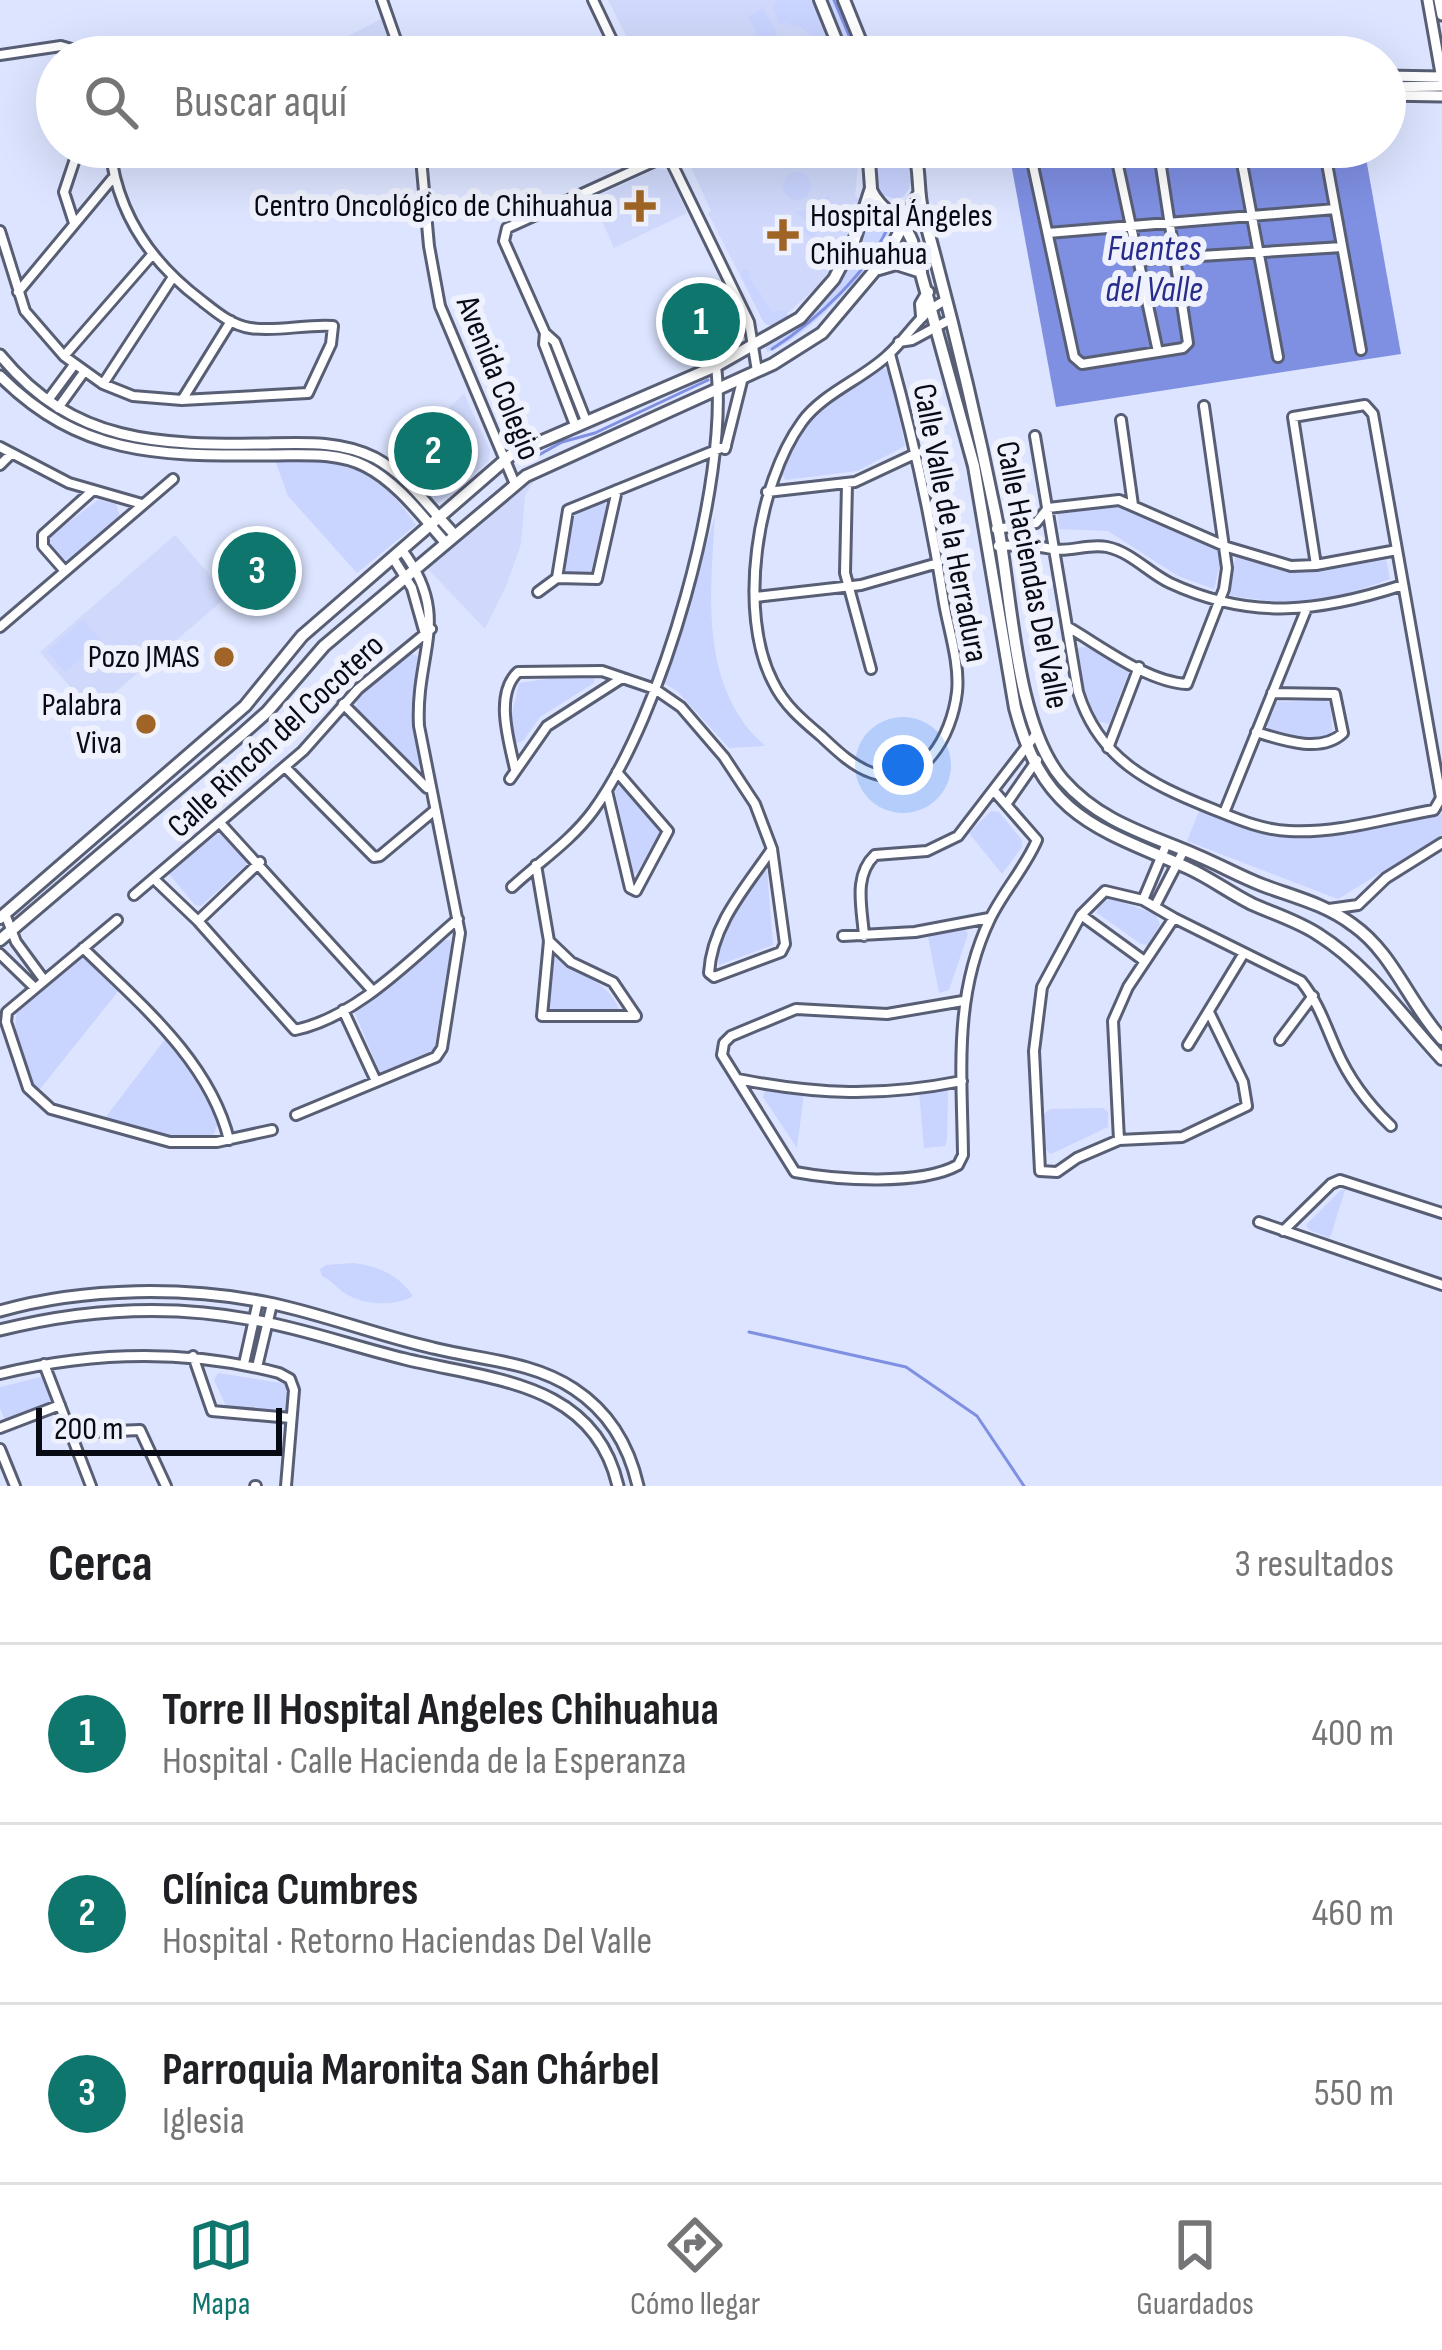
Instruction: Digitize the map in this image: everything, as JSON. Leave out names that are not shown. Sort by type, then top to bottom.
[{"type":"main road","points":[[820,0],[835,36]]},
{"type":"main road","points":[[844,0],[859,36]]},
{"type":"main road","points":[[867,168],[878,202],[906,225]]},
{"type":"main road","points":[[5,935],[254,723],[312,658],[515,484],[553,461],[757,371],[822,333],[906,225],[918,195],[916,168]]},
{"type":"main road","points":[[2,916],[245,706],[302,636],[528,444],[716,366],[800,318],[834,279],[854,241],[871,188]]},
{"type":"main road","name":"Calle Haciendas Del Valle","points":[[918,195],[952,319],[1028,708],[1044,750],[1061,777],[1091,808],[1124,827],[1329,909],[1355,926],[1387,958],[1442,1039]]},
{"type":"main road","name":"Calle Haciendas Del Valle","points":[[906,225],[926,293],[926,312],[993,529]]},
{"type":"main road","points":[[875,270],[896,264],[921,272]]},
{"type":"main road","points":[[926,293],[942,283]]},
{"type":"main road","name":"Calle Haciendas Del Valle","points":[[996,546],[1015,708],[1035,764],[1061,800],[1084,821],[1328,941],[1360,967],[1442,1059]]},
{"type":"street","points":[[382,0],[394,36]]},
{"type":"street","points":[[592,0],[610,36]]},
{"type":"street","points":[[1428,0],[1442,80]]},
{"type":"street","points":[[1439,0],[1442,15]]},
{"type":"street","points":[[0,55],[36,50]]},
{"type":"street","points":[[1406,77],[1442,80]]},
{"type":"street","points":[[1406,87],[1442,80]]},
{"type":"street","points":[[1406,93],[1442,96]]},
{"type":"street","points":[[72,168],[64,192],[75,224]]},
{"type":"street","points":[[0,230],[17,293],[32,321],[74,365],[103,384],[133,396],[182,400],[304,396],[335,329],[329,325],[253,328],[231,321],[151,256],[112,179],[111,168]]},
{"type":"street","name":"Avenida Colegio","points":[[423,168],[440,306],[515,484]]},
{"type":"street","points":[[581,423],[555,343],[545,333],[504,241],[507,227],[630,168]]},
{"type":"street","points":[[674,168],[749,322],[757,371]]},
{"type":"street","points":[[1034,168],[1077,362],[1187,345],[1161,168]]},
{"type":"street","points":[[1118,168],[1158,352]]},
{"type":"street","points":[[1244,168],[1278,357]]},
{"type":"street","points":[[1328,168],[1361,350]]},
{"type":"street","points":[[17,293],[112,179]]},
{"type":"street","points":[[1048,233],[1335,209]]},
{"type":"street","points":[[1138,260],[1342,247]]},
{"type":"street","points":[[64,356],[151,256]]},
{"type":"street","points":[[103,384],[172,277]]},
{"type":"street","name":"Calle Valle de la Herradura","points":[[890,354],[917,453],[957,676],[956,697],[940,747],[929,760],[898,777],[862,769],[789,707],[760,647],[756,598],[767,492],[782,454],[806,417],[890,354],[926,312],[946,300]]},
{"type":"street","name":"Calle Valle de la Herradura","points":[[898,342],[952,319]]},
{"type":"street","points":[[182,400],[231,321]]},
{"type":"street","points":[[435,522],[389,482],[358,463],[334,456],[269,455],[248,449],[137,440],[102,430],[58,408],[6,363],[1,379],[49,417],[112,446],[153,453],[248,449],[327,444],[370,456],[396,472],[450,538]]},
{"type":"street","points":[[48,400],[74,365]]},
{"type":"street","points":[[716,366],[722,448]]},
{"type":"street","points":[[58,408],[84,372]]},
{"type":"street","points":[[512,887],[584,822],[616,772],[655,689],[743,377]]},
{"type":"street","points":[[1035,436],[1082,706],[1108,749],[1141,778],[1273,829],[1311,831],[1439,806],[1371,410],[1361,405],[1299,414],[1292,422],[1316,565]]},
{"type":"street","points":[[1066,626],[1139,667],[1186,684],[1226,579],[1227,547],[1204,406]]},
{"type":"street","points":[[719,412],[733,415]]},
{"type":"street","points":[[1121,420],[1133,505]]},
{"type":"street","points":[[0,447],[92,491],[142,504]]},
{"type":"street","points":[[557,578],[568,510],[722,448]]},
{"type":"street","points":[[767,492],[847,484],[917,453]]},
{"type":"street","points":[[0,464],[11,454]]},
{"type":"street","points":[[2,622],[173,479]]},
{"type":"street","points":[[847,484],[848,588],[871,669]]},
{"type":"street","points":[[538,592],[557,578],[597,579],[617,490]]},
{"type":"street","points":[[64,570],[42,539],[92,491]]},
{"type":"street","points":[[993,529],[1036,523],[1048,508],[1107,499],[1133,505],[1275,563],[1316,565],[1397,550]]},
{"type":"street","points":[[996,546],[1113,548],[1154,575],[1218,602],[1306,610],[1403,585]]},
{"type":"street","points":[[296,1115],[440,1054],[459,956],[459,918],[430,791],[418,710],[428,634],[427,595],[398,554]]},
{"type":"street","points":[[756,598],[848,588],[938,563]]},
{"type":"street","points":[[410,572],[428,634]]},
{"type":"street","points":[[416,599],[427,595]]},
{"type":"street","points":[[1224,813],[1306,610]]},
{"type":"street","name":"Calle Rincón del Cocotero","points":[[134,895],[285,767],[343,704],[428,634]]},
{"type":"street","points":[[1108,749],[1139,667]]},
{"type":"street","points":[[515,769],[505,711],[515,674],[582,669],[655,689],[681,707],[724,757],[755,805],[772,849],[784,949],[714,977],[709,973],[711,952],[722,923],[772,849]]},
{"type":"street","points":[[510,779],[548,725],[622,678]]},
{"type":"street","points":[[1256,732],[1301,744],[1337,740],[1343,733],[1335,694],[1272,693]]},
{"type":"street","points":[[343,704],[430,791]]},
{"type":"street","points":[[864,936],[860,876],[869,860],[875,855],[927,851],[958,836],[1037,733]]},
{"type":"street","points":[[1006,803],[1044,750]]},
{"type":"street","points":[[285,767],[374,857],[435,810]]},
{"type":"street","points":[[606,789],[630,888],[636,891],[668,831],[616,772]]},
{"type":"street","points":[[963,1001],[887,1014],[796,1009],[731,1036],[722,1055],[795,1172],[874,1179],[943,1172],[958,1165],[963,1155],[963,1001],[990,918],[1037,840],[995,792]]},
{"type":"street","points":[[220,823],[372,990]]},
{"type":"street","points":[[1143,900],[1167,843]]},
{"type":"street","points":[[1329,909],[1358,905],[1385,878],[1442,843]]},
{"type":"street","points":[[1155,906],[1184,850]]},
{"type":"street","points":[[198,921],[260,862]]},
{"type":"street","points":[[536,865],[549,941],[544,1018],[636,1016],[613,982],[578,966],[549,941]]},
{"type":"street","name":"Calle Rincón del Cocotero","points":[[154,879],[198,921],[293,1029],[301,1030],[343,1010],[459,918]]},
{"type":"street","points":[[1208,1012],[1243,1082],[1247,1106],[1182,1137],[1119,1140],[1057,1172],[1040,1171],[1034,1027],[1042,987],[1081,915],[1105,891],[1143,900],[1301,981],[1313,996],[1346,1071],[1366,1103],[1390,1126]]},
{"type":"street","points":[[1081,915],[1144,960]]},
{"type":"street","points":[[2,916],[5,935],[44,980]]},
{"type":"street","points":[[843,936],[915,932],[990,918]]},
{"type":"street","points":[[1119,1140],[1114,1021],[1144,960],[1174,918]]},
{"type":"street","points":[[117,920],[5,1016],[28,1088],[51,1108],[170,1142],[229,1140],[272,1130]]},
{"type":"street","points":[[83,948],[193,1064],[215,1102],[229,1140]]},
{"type":"street","points":[[11,963],[22,952]]},
{"type":"street","points":[[1188,1045],[1244,953]]},
{"type":"street","points":[[0,954],[34,988]]},
{"type":"street","points":[[1280,1040],[1313,996]]},
{"type":"street","points":[[343,1010],[376,1081]]},
{"type":"street","points":[[737,1079],[837,1095],[962,1081]]},
{"type":"street","points":[[1283,1231],[1330,1184],[1340,1180],[1442,1213]]},
{"type":"street","points":[[1259,1222],[1442,1285]]},
{"type":"street","points":[[0,1311],[116,1294],[192,1294],[258,1301],[524,1367],[574,1389],[605,1415],[618,1433],[638,1486]]},
{"type":"street","points":[[244,1364],[258,1301]]},
{"type":"street","points":[[257,1367],[272,1304]]},
{"type":"street","points":[[0,1330],[77,1315],[197,1312],[268,1323],[530,1387],[559,1402],[598,1440],[618,1486]]},
{"type":"street","points":[[411,1360],[417,1344]]},
{"type":"street","points":[[0,1374],[105,1356],[193,1356],[257,1367],[290,1379],[294,1390],[286,1486]]},
{"type":"street","points":[[193,1356],[212,1411],[292,1418]]},
{"type":"street","points":[[44,1364],[91,1486]]},
{"type":"street","points":[[0,1428],[60,1405]]},
{"type":"street","points":[[70,1433],[140,1430],[166,1486]]},
{"type":"street","points":[[0,1448],[15,1486]]},
{"type":"shaded area","points":[[608,0],[812,0],[827,36],[626,36]]},
{"type":"shaded area","points":[[778,0],[812,0],[827,36],[812,36],[797,24],[779,25],[773,5]]},
{"type":"shaded area","points":[[827,0],[837,0],[852,36],[842,36]]},
{"type":"shaded area","points":[[763,8],[777,33],[758,36],[748,17]]},
{"type":"shaded area","points":[[381,19],[387,36],[348,36]]},
{"type":"shaded area","name":"Centro Oncológico de Chihuahua","points":[[658,168],[667,170],[687,213],[614,248],[592,199]]},
{"type":"shaded area","name":"Hospital Ángeles Chihuahua","points":[[692,168],[858,168],[855,197],[860,199],[842,247],[822,282],[776,324],[767,325],[762,319]]},
{"type":"shaded area","points":[[873,168],[911,168],[909,189],[898,200],[880,194]]},
{"type":"shaded area","points":[[797,172],[807,176],[811,186],[807,196],[797,200],[787,196],[783,186],[787,176]]},
{"type":"shaded area","points":[[831,194],[814,238],[802,231],[807,222],[795,212],[810,209]]},
{"type":"shaded area","points":[[876,206],[892,219],[877,253],[821,316],[767,352],[765,345],[824,295],[866,213]]},
{"type":"shaded area","points":[[743,269],[749,271],[773,312],[785,310],[788,316],[771,326],[764,323],[741,275]]},
{"type":"shaded area","points":[[704,284],[728,334],[693,351],[669,300]]},
{"type":"shaded area","points":[[880,365],[889,372],[905,446],[857,471],[785,480],[779,468],[808,421]]},
{"type":"shaded area","points":[[464,394],[490,450],[489,461],[436,505],[393,460]]},
{"type":"shaded area","points":[[281,458],[325,461],[359,471],[388,491],[416,525],[357,573],[288,496],[276,463]]},
{"type":"shaded area","points":[[537,477],[525,495],[521,544],[485,629],[427,568]]},
{"type":"shaded area","points":[[601,499],[606,508],[591,573],[563,576],[572,513]]},
{"type":"shaded area","points":[[98,500],[116,504],[120,517],[70,559],[62,560],[51,550],[50,536]]},
{"type":"shaded area","points":[[1103,500],[1130,505],[1218,547],[1220,564],[1214,589],[1178,576],[1108,531],[1059,529],[1057,507]]},
{"type":"shaded area","points":[[715,516],[711,608],[719,668],[744,723],[765,746],[729,748],[664,683]]},
{"type":"shaded area","points":[[175,535],[228,596],[92,712],[40,652]]},
{"type":"shaded area","points":[[1236,555],[1293,570],[1386,560],[1390,579],[1310,600],[1228,595]]},
{"type":"shaded area","points":[[83,620],[101,640],[65,672],[47,651]]},
{"type":"shaded area","points":[[1086,647],[1129,671],[1109,724],[1098,721],[1084,691],[1078,648]]},
{"type":"shaded area","points":[[409,653],[418,656],[413,722],[420,764],[416,770],[356,707],[357,700]]},
{"type":"shaded area","points":[[588,673],[594,683],[540,717],[523,741],[516,743],[511,718],[519,683]]},
{"type":"shaded area","points":[[1325,700],[1330,704],[1333,735],[1288,737],[1265,725],[1275,702]]},
{"type":"shaded area","points":[[620,785],[660,822],[662,830],[636,874],[615,791]]},
{"type":"shaded area","points":[[1200,809],[1299,836],[1442,814],[1442,835],[1338,899],[1187,841]]},
{"type":"shaded area","points":[[991,811],[999,812],[1022,840],[1002,874],[969,833]]},
{"type":"shaded area","points":[[217,834],[246,859],[246,865],[201,906],[195,905],[169,874]]},
{"type":"shaded area","points":[[762,870],[767,871],[773,945],[719,965],[726,927]]},
{"type":"shaded area","points":[[1110,898],[1155,914],[1160,924],[1148,945],[1097,913],[1099,902]]},
{"type":"shaded area","points":[[964,928],[968,934],[949,990],[939,993],[928,937]]},
{"type":"shaded area","points":[[440,939],[450,940],[451,947],[434,1050],[380,1073],[352,1006]]},
{"type":"shaded area","points":[[555,953],[604,988],[621,1018],[548,1013]]},
{"type":"shaded area","points":[[81,954],[120,989],[36,1094],[19,1051],[19,1006]]},
{"type":"shaded area","points":[[166,1038],[191,1066],[209,1098],[219,1121],[212,1138],[163,1139],[102,1122]]},
{"type":"shaded area","points":[[771,1087],[804,1093],[797,1148],[763,1097]]},
{"type":"shaded area","points":[[919,1092],[948,1092],[947,1141],[945,1146],[924,1148]]},
{"type":"shaded area","points":[[1103,1108],[1108,1112],[1108,1127],[1051,1154],[1044,1149],[1044,1114],[1050,1109]]},
{"type":"shaded area","points":[[1345,1190],[1330,1238],[1309,1230],[1306,1225]]},
{"type":"shaded area","points":[[353,1263],[387,1273],[413,1296],[389,1303],[362,1300],[322,1276],[320,1269],[326,1265]]},
{"type":"shaded area","points":[[218,1373],[287,1384],[289,1410],[285,1414],[228,1410],[214,1380]]},
{"type":"shaded area","points":[[47,1378],[54,1406],[12,1423],[5,1421],[0,1387]]},
{"type":"water","name":"Fuentes del Valle","points":[[1012,168],[1368,168],[1401,354],[1056,407]]},
{"type":"waterway","points":[[834,0],[849,36]]},
{"type":"waterway","points":[[772,349],[841,293],[871,257],[891,220]]},
{"type":"waterway","points":[[528,461],[708,380]]},
{"type":"waterway","points":[[749,1332],[906,1367],[977,1416],[1024,1486]]},
{"type":"place","name":"Centro Oncológico de Chihuahua","points":[[640,206]]},
{"type":"place","name":"Hospital Ángeles Chihuahua","points":[[783,235]]},
{"type":"place","name":"Torre II Hospital Angeles Chihuahua","points":[[701,322]]},
{"type":"place","name":"Clínica Cumbres","points":[[433,451]]},
{"type":"place","name":"Parroquia Maronita San Chárbel","points":[[257,571]]},
{"type":"place","name":"Pozo JMAS","points":[[224,657]]},
{"type":"place","name":"Palabra Viva","points":[[146,724]]}]
